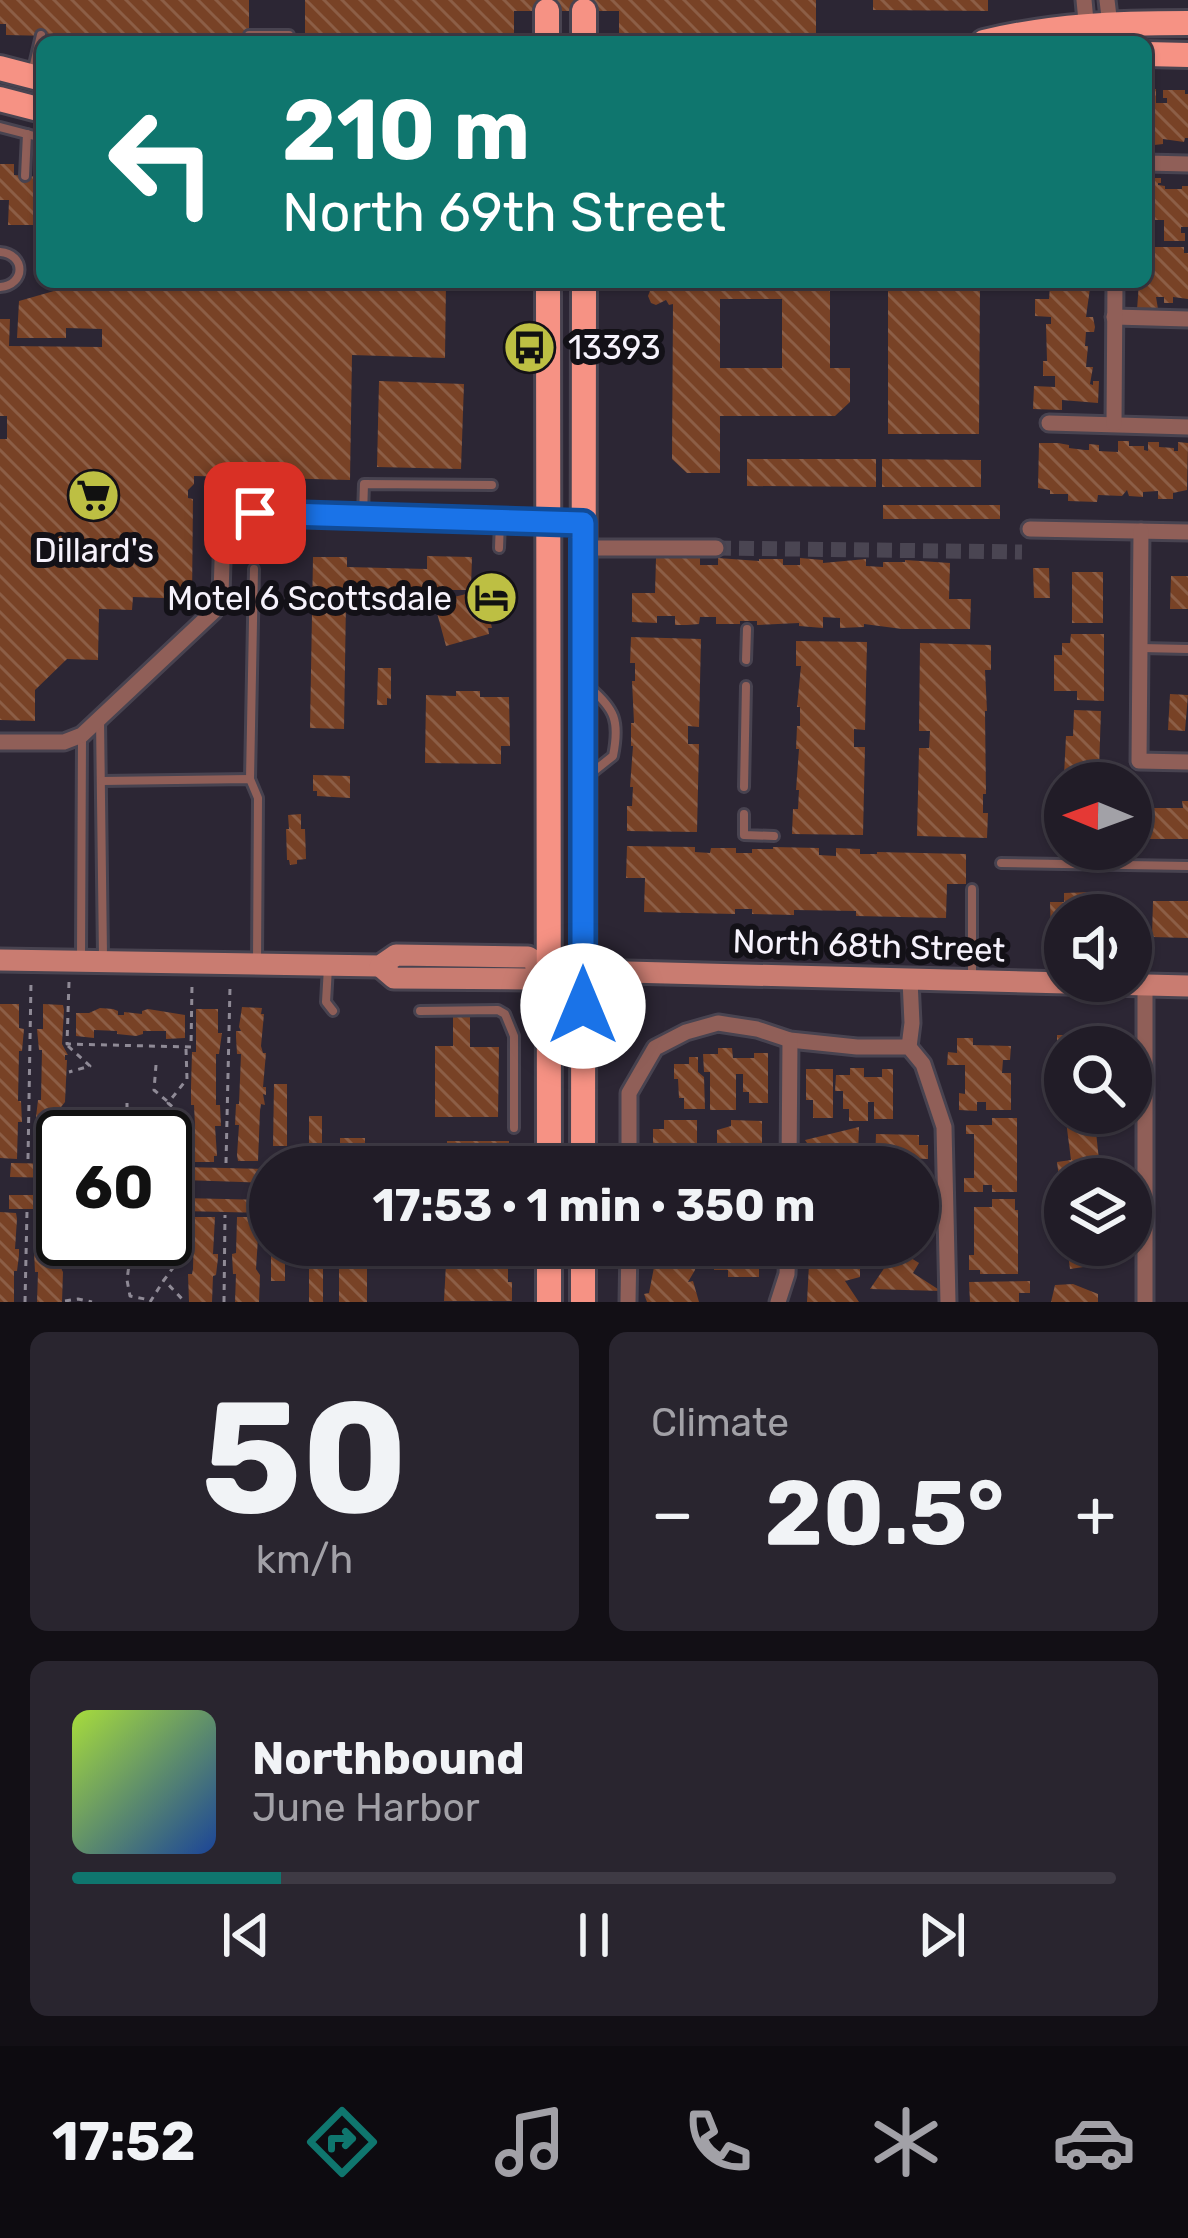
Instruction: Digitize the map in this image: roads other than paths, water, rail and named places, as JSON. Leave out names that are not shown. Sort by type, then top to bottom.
[{"type":"main road","points":[[547,11],[547,36]]},
{"type":"main road","points":[[584,11],[584,36]]},
{"type":"main road","points":[[1009,36],[1098,22],[1188,23]]},
{"type":"main road","points":[[1152,54],[1188,55]]},
{"type":"main road","points":[[0,68],[36,77]]},
{"type":"main road","points":[[0,99],[36,108]]},
{"type":"main road","points":[[548,288],[549,1146]]},
{"type":"main road","points":[[583,1146],[584,288]]},
{"type":"main road","points":[[549,1266],[549,1302]]},
{"type":"main road","points":[[583,1266],[583,1302]]},
{"type":"street","points":[[1152,163],[1188,164]]},
{"type":"street","points":[[1114,424],[1115,288]]},
{"type":"street","points":[[1114,317],[1188,319]]},
{"type":"street","points":[[1049,422],[1188,427]]},
{"type":"street","points":[[0,742],[64,742],[82,735],[214,611],[221,595],[223,529],[255,513],[548,522],[583,535],[716,548]]},
{"type":"street","points":[[1030,529],[1188,532]]},
{"type":"street","points":[[1141,531],[1139,761],[1188,762]]},
{"type":"street","name":"North 68th Street","points":[[0,960],[380,966],[394,978],[407,979],[527,980],[549,970],[1044,983]]},
{"type":"street","points":[[910,980],[909,1047],[923,1064],[944,1127],[947,1302]]},
{"type":"street","name":"North 68th Street","points":[[1152,985],[1188,986]]},
{"type":"street","points":[[1145,1002],[1145,1302]]},
{"type":"street","points":[[629,1146],[629,1094],[655,1048],[686,1033],[718,1023],[790,1040],[909,1047]]},
{"type":"street","points":[[789,1146],[790,1040]]},
{"type":"street","points":[[628,1266],[628,1302]]},
{"type":"street","points":[[778,1302],[787,1266]]},
{"type":"lane","points":[[249,35],[290,35]]},
{"type":"lane","points":[[0,127],[36,136]]},
{"type":"lane","points":[[25,176],[27,134]]},
{"type":"lane","points":[[0,252],[14,256],[21,271],[12,285],[0,287]]},
{"type":"lane","points":[[363,517],[364,484],[492,485]]},
{"type":"lane","points":[[291,545],[292,514]]},
{"type":"lane","points":[[499,548],[500,521]]},
{"type":"lane","points":[[254,569],[250,779],[258,798],[256,964]]},
{"type":"lane","points":[[746,660],[747,628]]},
{"type":"lane","points":[[1140,648],[1188,649]]},
{"type":"lane","points":[[744,787],[746,686]]},
{"type":"lane","points":[[92,962],[103,781],[100,718]]},
{"type":"lane","points":[[82,735],[92,962]]},
{"type":"lane","points":[[103,781],[250,779]]},
{"type":"lane","points":[[744,814],[744,836],[774,836]]},
{"type":"lane","points":[[1001,863],[1188,866]]},
{"type":"lane","points":[[972,889],[972,981]]},
{"type":"lane","points":[[328,965],[326,1002],[333,1011]]},
{"type":"lane","points":[[420,1011],[498,1010],[505,1014],[514,1036],[514,1128]]},
{"type":"tunnel","points":[[716,548],[1022,552]]},
{"type":"place","name":"13393","points":[[529,347]]},
{"type":"place","name":"Dillard's","points":[[94,496]]},
{"type":"place","name":"Motel 6 Scottsdale","points":[[491,598]]}]
